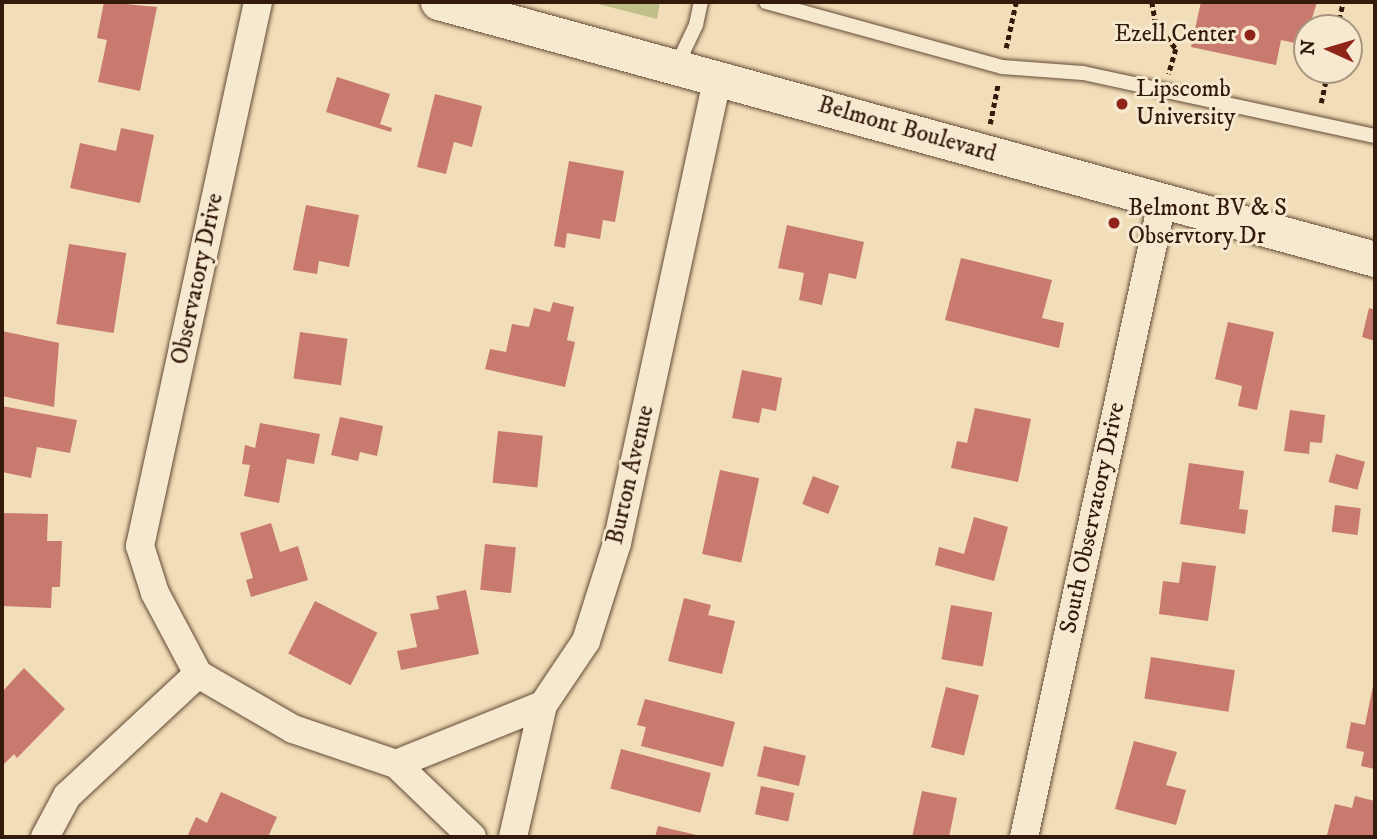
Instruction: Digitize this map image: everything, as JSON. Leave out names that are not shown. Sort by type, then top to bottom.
[{"type":"street","name":"Observatory Drive","points":[[198,674],[155,593],[140,546],[258,2]]},
{"type":"street","name":"Belmont Boulevard","points":[[438,2],[1163,198],[1375,259]]},
{"type":"street","name":"Burton Avenue","points":[[543,705],[586,641],[617,543],[718,77]]},
{"type":"street","name":"South Observatory Drive","points":[[1024,837],[1163,198]]},
{"type":"street","points":[[45,837],[67,796],[198,674],[293,729],[396,764],[472,837]]},
{"type":"street","points":[[396,764],[543,705]]},
{"type":"street","points":[[513,837],[543,705]]},
{"type":"lane","points":[[676,67],[696,25],[701,2]]},
{"type":"lane","points":[[766,2],[1002,67],[1083,74],[1375,136]]},
{"type":"path","points":[[1152,2],[1156,24],[1176,49],[1165,92]]},
{"type":"path","points":[[1317,122],[1325,84]]},
{"type":"shaded area","points":[[590,2],[660,2],[657,19]]},
{"type":"building","points":[[104,2],[157,7],[140,91],[98,82],[107,40],[97,38]]},
{"type":"building","name":"Ezell Center","points":[[1201,2],[1317,2],[1313,14],[1293,14],[1293,43],[1281,40],[1276,65],[1191,47]]},
{"type":"building","points":[[337,77],[390,94],[380,124],[392,128],[391,132],[326,112]]},
{"type":"building","points":[[435,94],[482,106],[472,147],[454,142],[446,174],[417,167]]},
{"type":"building","points":[[121,128],[154,135],[140,203],[70,188],[80,143],[116,151]]},
{"type":"building","points":[[569,161],[624,171],[615,222],[603,220],[600,239],[567,233],[565,248],[554,246]]},
{"type":"building","points":[[306,205],[359,215],[349,267],[319,261],[317,274],[293,270]]},
{"type":"building","points":[[787,225],[864,242],[856,279],[829,273],[822,305],[799,300],[804,273],[778,268]]},
{"type":"building","points":[[69,244],[126,253],[114,333],[56,324]]},
{"type":"building","points":[[961,258],[1052,280],[1042,318],[1064,323],[1059,348],[945,320]]},
{"type":"building","points":[[553,302],[574,307],[567,340],[575,342],[565,387],[485,369],[490,349],[506,352],[512,324],[529,327],[534,308],[550,312]]},
{"type":"building","points":[[1369,308],[1375,310],[1375,341],[1362,337]]},
{"type":"building","points":[[1228,322],[1274,332],[1257,410],[1238,406],[1242,386],[1215,379]]},
{"type":"building","points":[[2,331],[59,343],[54,407],[2,396]]},
{"type":"building","points":[[300,332],[348,339],[341,385],[293,379]]},
{"type":"building","points":[[742,370],[782,378],[776,411],[762,408],[759,423],[732,418]]},
{"type":"building","points":[[2,406],[77,420],[70,453],[37,447],[31,478],[2,472]]},
{"type":"building","points":[[975,408],[1031,419],[1018,482],[951,468],[957,441],[967,443]]},
{"type":"building","points":[[1290,410],[1325,415],[1322,443],[1310,442],[1309,454],[1284,451]]},
{"type":"building","points":[[340,417],[383,426],[377,456],[360,452],[358,461],[331,455]]},
{"type":"building","points":[[260,423],[320,434],[314,464],[287,459],[279,503],[244,496],[250,465],[242,464],[245,445],[255,448]]},
{"type":"building","points":[[498,431],[543,436],[537,487],[493,483]]},
{"type":"building","points":[[1336,454],[1365,462],[1357,490],[1328,482]]},
{"type":"building","points":[[1189,463],[1244,471],[1239,509],[1248,510],[1245,534],[1180,524]]},
{"type":"building","points":[[720,470],[759,478],[741,562],[702,554]]},
{"type":"building","points":[[813,476],[839,486],[828,514],[802,504]]},
{"type":"building","points":[[1335,505],[1361,508],[1358,535],[1332,532]]},
{"type":"building","points":[[2,513],[48,514],[47,541],[62,541],[60,587],[52,587],[51,608],[2,606]]},
{"type":"building","points":[[974,517],[1008,527],[994,581],[935,565],[939,547],[964,554]]},
{"type":"building","points":[[271,523],[280,552],[298,546],[308,580],[251,597],[246,580],[253,578],[240,533]]},
{"type":"building","points":[[485,544],[516,547],[511,593],[480,590]]},
{"type":"building","points":[[1182,562],[1216,566],[1208,621],[1159,614],[1163,581],[1179,583]]},
{"type":"building","points":[[466,590],[479,654],[401,670],[397,651],[417,647],[410,614],[439,609],[436,596]]},
{"type":"building","points":[[684,598],[711,605],[708,615],[735,621],[722,674],[668,661]]},
{"type":"building","points":[[315,601],[377,633],[351,685],[288,654]]},
{"type":"building","points":[[951,605],[992,612],[983,666],[941,659]]},
{"type":"building","points":[[1151,657],[1235,670],[1228,712],[1144,698]]},
{"type":"building","points":[[24,668],[65,709],[17,758],[14,754],[2,766],[2,692]]},
{"type":"building","points":[[1373,686],[1375,769],[1361,766],[1364,752],[1346,748],[1351,722],[1365,725]]},
{"type":"building","points":[[946,687],[979,695],[964,755],[931,747]]},
{"type":"building","points":[[645,699],[735,722],[723,767],[641,746],[646,727],[637,725]]},
{"type":"building","points":[[1134,741],[1177,752],[1166,785],[1186,790],[1176,825],[1115,809]]},
{"type":"building","points":[[764,746],[806,756],[799,786],[757,776]]},
{"type":"building","points":[[621,749],[711,773],[700,813],[610,789]]},
{"type":"building","points":[[761,786],[794,793],[788,821],[755,814]]},
{"type":"building","points":[[922,791],[957,798],[949,837],[912,837]]},
{"type":"building","points":[[221,792],[277,817],[268,837],[187,837],[196,817],[207,823]]},
{"type":"building","points":[[1355,796],[1375,801],[1375,837],[1327,835],[1335,804],[1352,808]]},
{"type":"building","points":[[658,826],[701,836],[701,837],[655,837]]},
{"type":"place","name":"Ezell Center","points":[[1250,35]]},
{"type":"place","name":"Lipscomb University","points":[[1122,104]]},
{"type":"place","name":"Belmont BV & S Observtory Dr","points":[[1114,223]]}]
